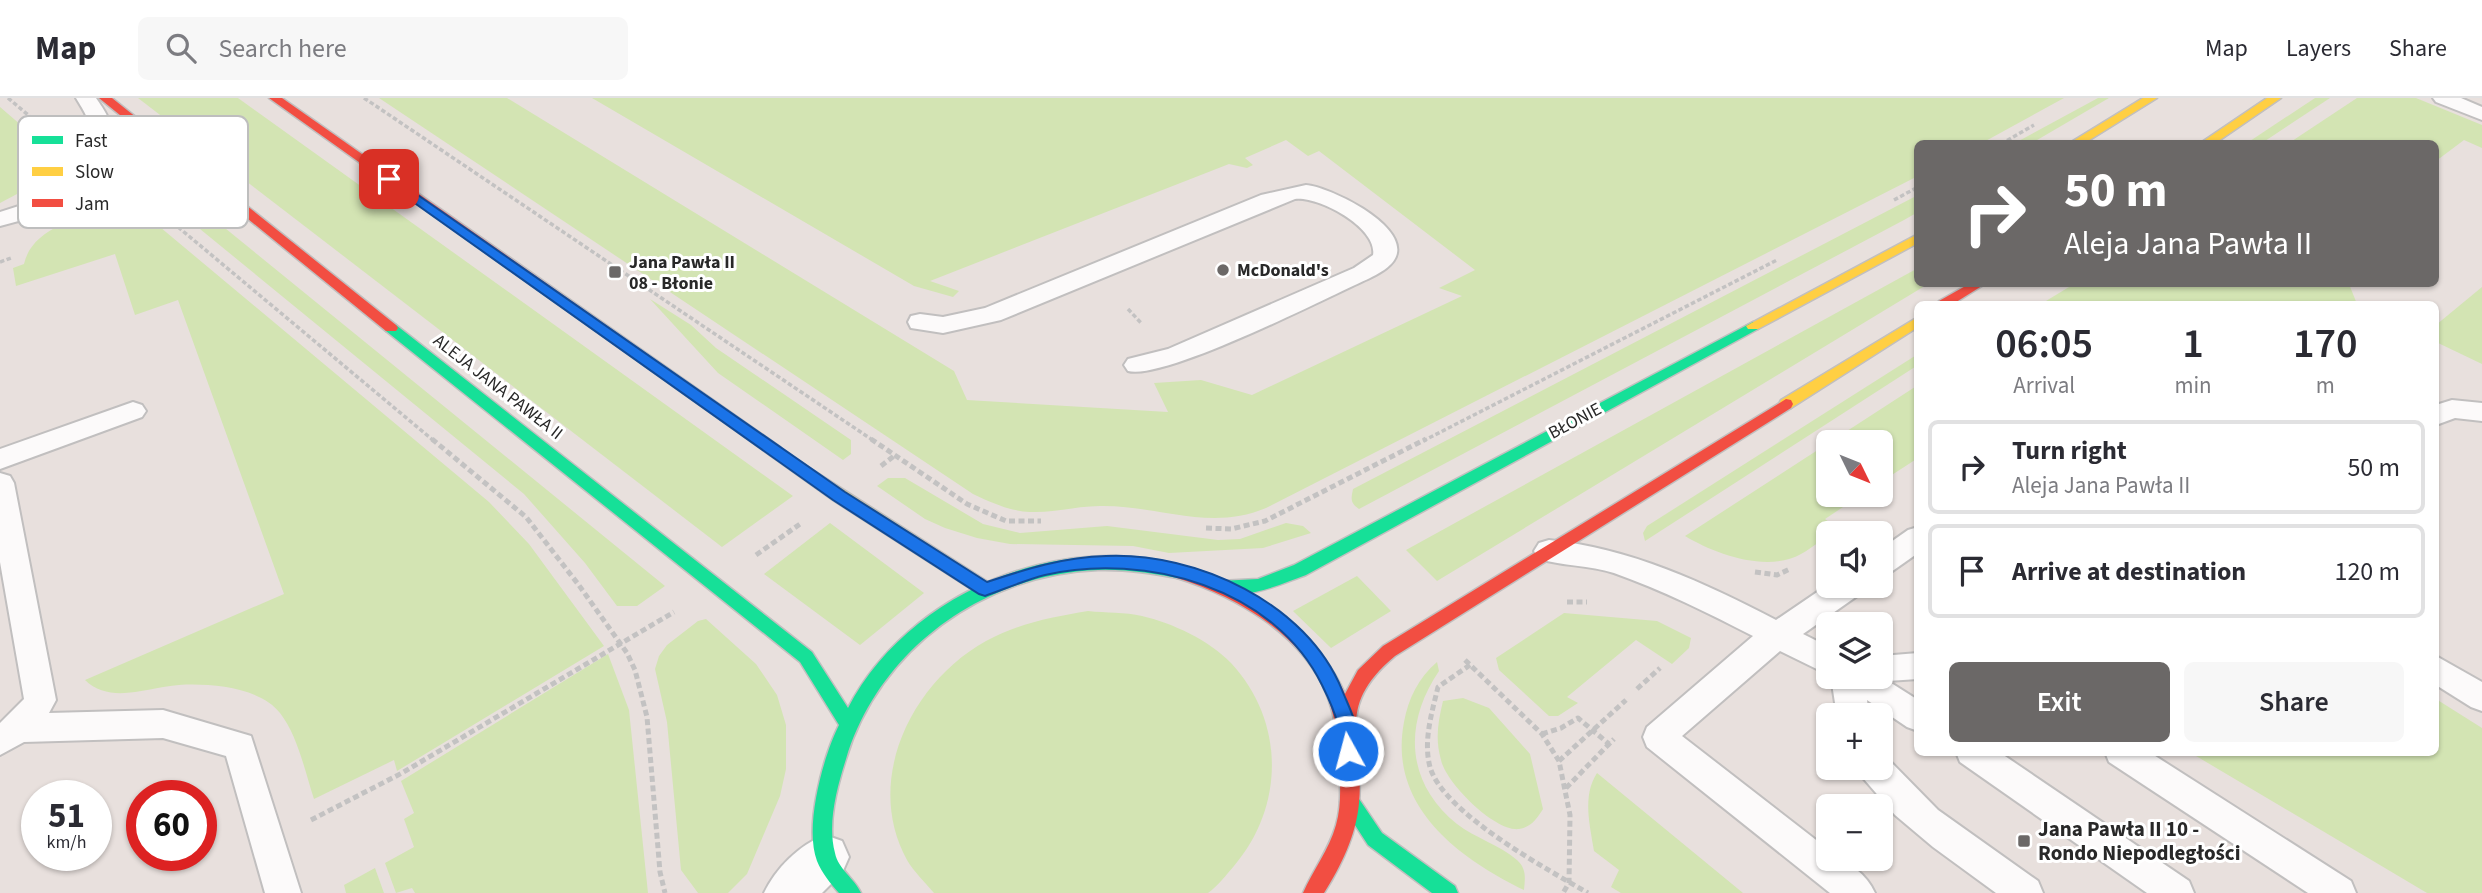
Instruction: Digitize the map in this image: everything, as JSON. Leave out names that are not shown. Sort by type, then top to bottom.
[{"type":"main road","name":"ALEJA JANA PAWŁA II","points":[[105,98],[127,116]]},
{"type":"main road","points":[[275,98],[839,496],[985,589]]},
{"type":"main road","points":[[2081,140],[2151,98]]},
{"type":"main road","points":[[2211,140],[2275,98]]},
{"type":"main road","name":"ALEJA JANA PAWŁA II","points":[[248,214],[806,657],[847,723]]},
{"type":"main road","name":"BŁONIE","points":[[1226,586],[1259,585],[1279,579],[1914,240]]},
{"type":"main road","points":[[1949,301],[1973,287]]},
{"type":"main road","points":[[1313,893],[1332,865],[1350,802],[1347,725],[1351,690],[1367,668],[1429,626],[1914,323]]},
{"type":"main road","points":[[838,875],[826,808],[835,751],[847,723],[893,653],[935,617],[985,589],[1045,569],[1107,562],[1169,568],[1226,586],[1267,611],[1302,642],[1329,681],[1347,725]]},
{"type":"main road","points":[[1350,802],[1375,839],[1448,893]]},
{"type":"street","points":[[789,893],[838,875]]},
{"type":"lane","points":[[86,98],[97,116]]},
{"type":"lane","points":[[2443,98],[2482,114]]},
{"type":"lane","points":[[920,322],[943,326],[992,314],[1269,200],[1299,192],[1312,192],[1332,199],[1377,231],[1385,243],[1385,255],[1381,261],[1362,273],[1175,356],[1136,365]]},
{"type":"lane","points":[[2439,415],[2452,409],[2482,412]]},
{"type":"lane","points":[[0,459],[133,411]]},
{"type":"lane","points":[[0,483],[40,688],[40,700],[35,711],[10,734]]},
{"type":"lane","points":[[1893,556],[1914,541]]},
{"type":"lane","points":[[1549,551],[1588,555],[1621,564],[1716,603],[1816,655]]},
{"type":"lane","points":[[1832,598],[1754,652],[1659,737],[1857,893]]},
{"type":"lane","points":[[1893,668],[1914,666]]},
{"type":"lane","points":[[2439,672],[2482,698]]},
{"type":"lane","points":[[1874,689],[1914,715]]},
{"type":"lane","points":[[10,734],[163,724],[239,746],[284,893]]},
{"type":"lane","points":[[1978,756],[2176,893]]},
{"type":"lane","points":[[2127,756],[2338,893]]},
{"type":"lane","points":[[1884,780],[1921,817],[2025,893]]},
{"type":"path","points":[[8,98],[30,116]]},
{"type":"path","points":[[364,98],[967,504],[991,516],[1022,522],[1051,520]]},
{"type":"path","points":[[1884,205],[1914,189]]},
{"type":"path","points":[[177,228],[526,517],[552,547],[621,642],[634,666],[648,728],[660,872],[665,893]]},
{"type":"path","points":[[1203,527],[1215,529],[1265,522],[1780,258]]},
{"type":"path","points":[[1304,503],[1346,545]]},
{"type":"path","points":[[754,556],[806,519]]},
{"type":"path","points":[[1751,571],[1777,575],[1800,564]]},
{"type":"path","points":[[1567,602],[1591,602]]},
{"type":"path","points":[[269,842],[402,773],[679,610]]},
{"type":"path","points":[[1429,626],[1542,734],[1559,761],[1570,815],[1569,883],[1563,893]]},
{"type":"path","points":[[1470,665],[1438,687],[1427,736],[1433,776],[1458,806],[1521,853],[1588,893]]},
{"type":"path","points":[[1559,761],[1660,668]]},
{"type":"path","points":[[1542,734],[1561,728],[1578,718],[1609,744]]},
{"type":"path","points":[[1565,789],[1619,734]]},
{"type":"green space","points":[[138,98],[238,98],[793,496],[722,547],[248,183],[248,116],[161,116]]},
{"type":"green space","points":[[379,98],[507,98],[954,371],[967,400],[1168,412],[1154,383],[1201,380],[1252,395],[1462,296],[1439,288],[1475,270],[1319,151],[1308,156],[1286,140],[1245,158],[1253,165],[1247,168],[1229,164],[930,281],[959,291],[953,297],[914,286],[592,98],[2064,98],[1987,140],[1914,140],[1914,178],[1266,508],[1224,518],[1100,506],[1030,512],[1001,506],[973,494]]},
{"type":"green space","points":[[2098,98],[2109,98],[2037,140],[2021,140]]},
{"type":"green space","points":[[2315,98],[2330,98],[2267,140],[2252,140]]},
{"type":"green space","points":[[2357,98],[2416,98],[2482,125],[2482,148],[2464,140],[2439,159],[2439,140],[2294,140]]},
{"type":"green space","points":[[0,107],[18,123],[18,194],[0,203]]},
{"type":"green space","points":[[1914,197],[1914,214],[1904,220],[1359,509],[1353,503],[1353,489]]},
{"type":"green space","points":[[54,228],[161,228],[489,502],[529,544],[604,646],[397,771],[394,760],[314,799],[296,743],[286,722],[271,704],[260,697],[233,688],[205,685],[179,685],[130,693],[106,692],[85,680],[284,594],[178,300],[135,315],[115,254],[16,286],[13,268],[24,264],[36,242]]},
{"type":"green space","points":[[199,228],[225,228],[665,586],[637,606],[617,606],[585,563],[524,494]]},
{"type":"green space","points":[[1914,270],[1914,287],[1923,287],[1437,581],[1406,550]]},
{"type":"green space","points":[[2069,287],[2350,287],[2356,301],[2046,301]]},
{"type":"green space","points":[[2482,287],[2482,364],[2439,343],[2439,323]]},
{"type":"green space","points":[[650,299],[691,325],[716,348],[851,440],[851,454],[843,460],[718,373]]},
{"type":"green space","points":[[1914,357],[1914,368],[1645,541],[1643,533],[1647,526]]},
{"type":"green space","points":[[1914,388],[1914,461],[1894,474],[1894,430],[1849,430]]},
{"type":"green space","points":[[1816,451],[1816,508],[1842,508],[1825,519],[1828,521],[1816,521],[1816,544],[1801,554],[1773,562],[1742,559],[1711,549],[1685,536]]},
{"type":"green space","points":[[888,478],[905,478],[983,524],[1020,533],[1107,526],[1218,540],[1240,539],[1286,523],[1303,526],[1311,533],[1263,548],[1169,553],[1133,546],[1010,544],[977,538],[925,519],[877,486]]},
{"type":"green space","points":[[830,523],[924,593],[860,645],[764,574]]},
{"type":"green space","points":[[1357,576],[1391,611],[1331,648],[1293,611]]},
{"type":"green space","points":[[1088,611],[1136,615],[1178,628],[1222,655],[1249,686],[1269,737],[1272,764],[1270,791],[1263,817],[1251,842],[1219,884],[1208,893],[934,893],[907,860],[895,829],[890,798],[893,766],[902,736],[917,707],[936,681],[960,659],[986,641],[1024,625]]},
{"type":"green space","points":[[1564,613],[1657,621],[1691,638],[1689,648],[1672,664],[1636,640],[1567,697],[1578,703],[1558,716],[1549,716],[1499,670],[1496,658]]},
{"type":"green space","points":[[706,619],[756,664],[777,695],[786,725],[786,769],[780,796],[747,874],[728,893],[698,893],[681,870],[667,722],[655,669],[659,656],[667,645],[698,621]]},
{"type":"green space","points":[[608,654],[629,710],[648,893],[415,893],[412,888],[396,893],[385,863],[414,847],[404,819],[414,813],[401,781]]},
{"type":"green space","points":[[1437,662],[1439,671],[1427,691],[1415,732],[1419,772],[1440,808],[1457,824],[1503,850],[1520,863],[1525,874],[1524,890],[1475,862],[1452,844],[1433,825],[1417,803],[1407,779],[1402,752],[1406,713],[1420,682]]},
{"type":"green space","points":[[1463,698],[1489,708],[1530,754],[1543,809],[1534,822],[1527,826],[1509,828],[1485,815],[1462,793],[1445,770],[1438,738],[1443,701]]},
{"type":"green space","points":[[2439,701],[2482,728],[2482,893],[2427,893],[2196,756],[2439,756]]},
{"type":"green space","points":[[1597,773],[1743,893],[1621,893],[1611,887],[1619,870],[1594,851],[1589,821],[1588,801]]},
{"type":"green space","points":[[375,868],[384,893],[346,893],[344,885]]},
{"type":"traffic: fast","points":[[1226,586],[1259,585],[1300,570],[1753,326]]},
{"type":"traffic: fast","points":[[391,328],[806,657],[847,723]]},
{"type":"traffic: fast","points":[[851,893],[826,859],[823,839],[826,805],[845,731],[865,692],[891,658],[922,629],[958,604],[997,585],[1039,572],[1083,565],[1121,564],[1183,573]]},
{"type":"traffic: fast","points":[[1350,802],[1375,839],[1448,893]]},
{"type":"traffic: slow","points":[[2081,140],[2151,98]]},
{"type":"traffic: slow","points":[[2211,140],[2275,98]]},
{"type":"traffic: slow","points":[[1753,326],[1914,240]]},
{"type":"traffic: slow","points":[[1786,404],[1914,324]]},
{"type":"traffic: slow","points":[[775,451],[839,496],[985,589]]},
{"type":"traffic: jam","points":[[105,98],[127,116]]},
{"type":"traffic: jam","points":[[275,98],[775,451]]},
{"type":"traffic: jam","points":[[248,213],[391,328]]},
{"type":"traffic: jam","points":[[1949,301],[1973,287]]},
{"type":"traffic: jam","points":[[1347,725],[1351,701],[1359,683],[1370,667],[1389,651],[1786,404]]},
{"type":"traffic: jam","points":[[1183,573],[1225,588],[1283,626],[1314,657],[1335,692],[1346,733],[1349,812],[1338,848],[1313,893]]},
{"type":"place","name":"McDonald's","points":[[1223,270]]},
{"type":"place","name":"Jana Pawła II 08 - Błonie","points":[[615,272]]},
{"type":"place","name":"Jana Pawła II 10 - Rondo Niepodległości","points":[[2024,841]]},
{"type":"route","points":[[389,179],[839,496],[985,589],[1045,569],[1107,562],[1169,568],[1226,586],[1247,598],[1267,611],[1302,642],[1329,681],[1347,725],[1348,751]]}]
